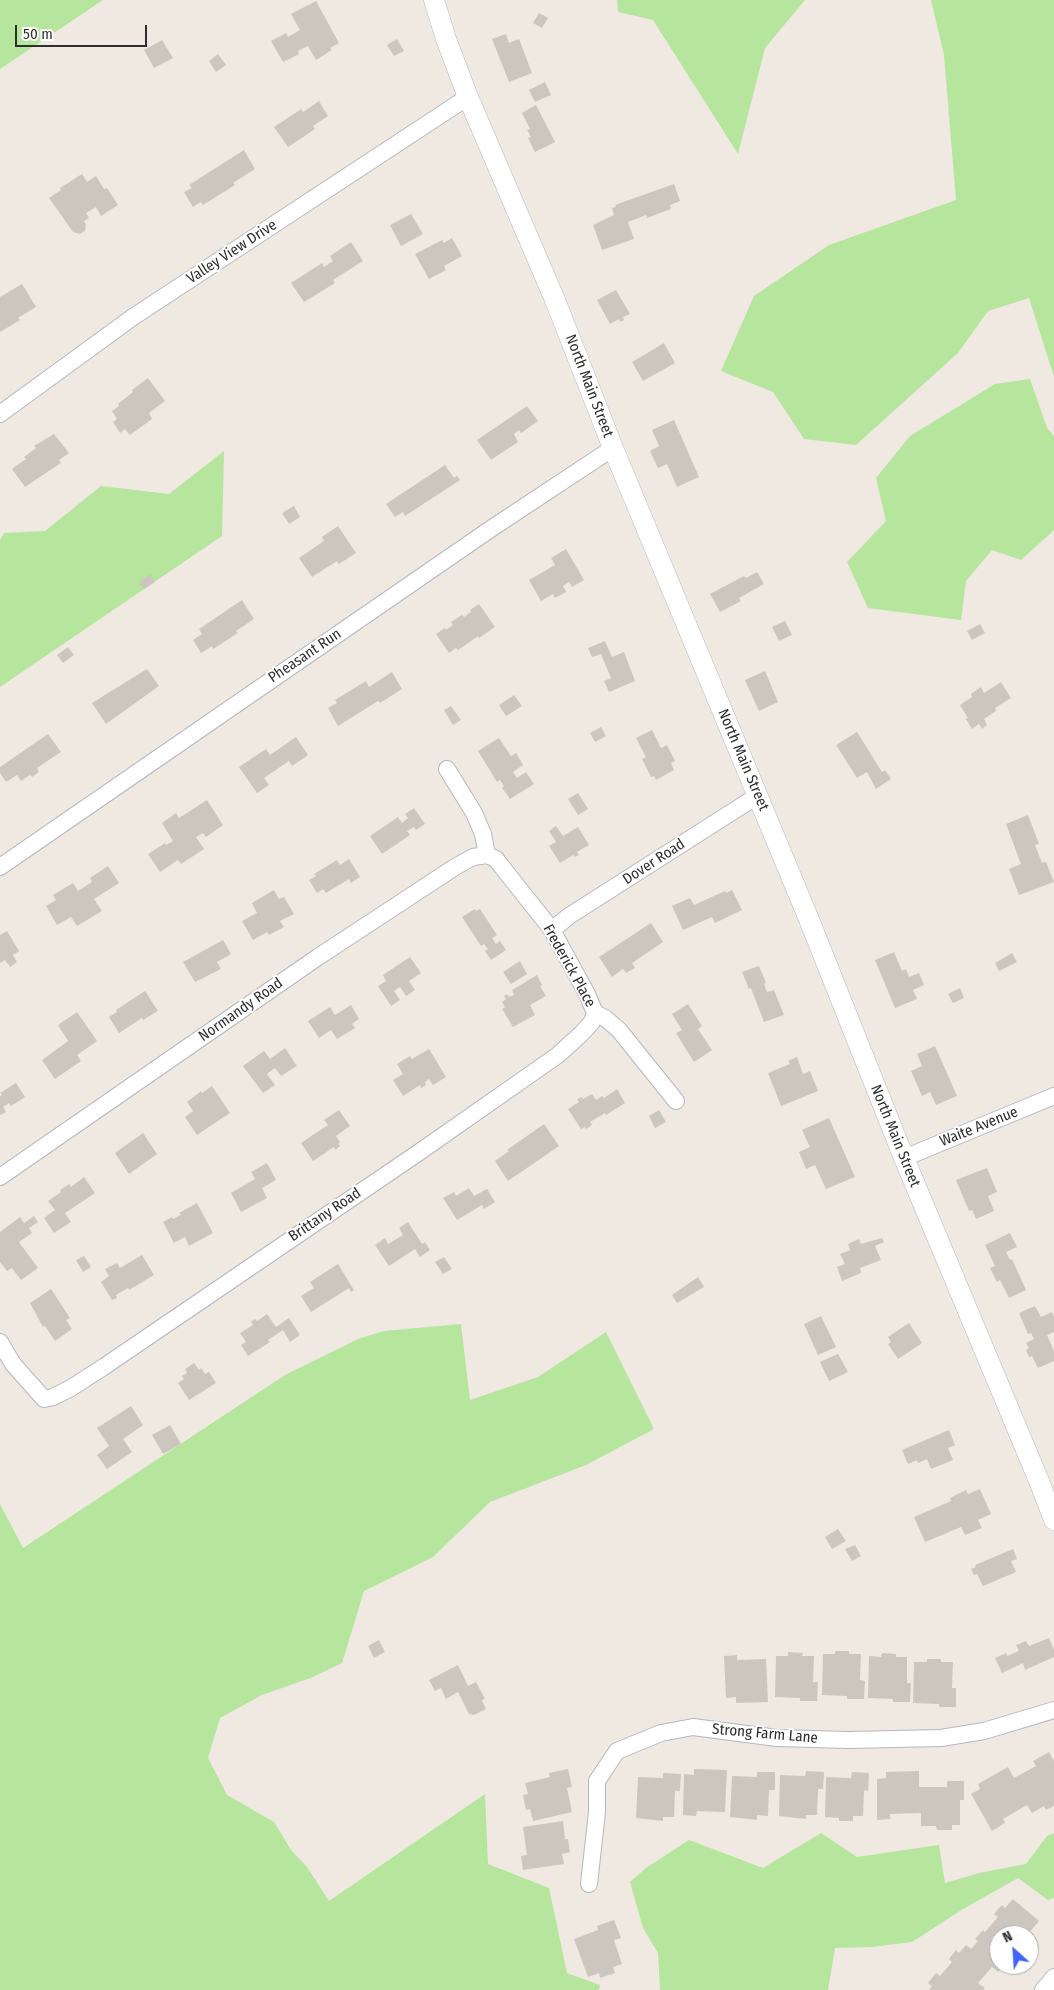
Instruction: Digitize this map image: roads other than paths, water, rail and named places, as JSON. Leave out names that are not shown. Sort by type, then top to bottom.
[{"type":"street","name":"North Main Street","points":[[434,0],[446,39],[468,97],[556,300],[613,448],[808,917],[904,1158],[1040,1481],[1054,1520]]},
{"type":"street","name":"Valley View Drive","points":[[0,414],[133,317],[468,97]]},
{"type":"street","name":"Pheasant Run","points":[[0,867],[492,528],[613,448]]},
{"type":"street","points":[[447,769],[474,813],[483,834],[488,855]]},
{"type":"street","name":"Dover Road","points":[[552,930],[585,906],[757,796]]},
{"type":"street","name":"Frederick Place","points":[[488,855],[496,859],[552,930],[596,1014],[605,1018],[619,1030],[676,1101]]},
{"type":"street","name":"Normandy Road","points":[[0,1177],[318,957],[455,867],[473,857],[488,855]]},
{"type":"street","name":"Brittany Road","points":[[0,1342],[13,1364],[42,1397],[44,1399],[54,1397],[105,1366],[418,1153],[558,1055],[581,1034],[592,1022],[596,1014]]},
{"type":"street","name":"Waite Avenue","points":[[904,1158],[1054,1096]]},
{"type":"street","name":"Strong Farm Lane","points":[[589,1884],[597,1812],[597,1781],[617,1751],[661,1733],[693,1728],[777,1738],[850,1740],[941,1738],[984,1731],[1054,1710]]},
{"type":"street","points":[[1043,1990],[1054,1977]]}]
